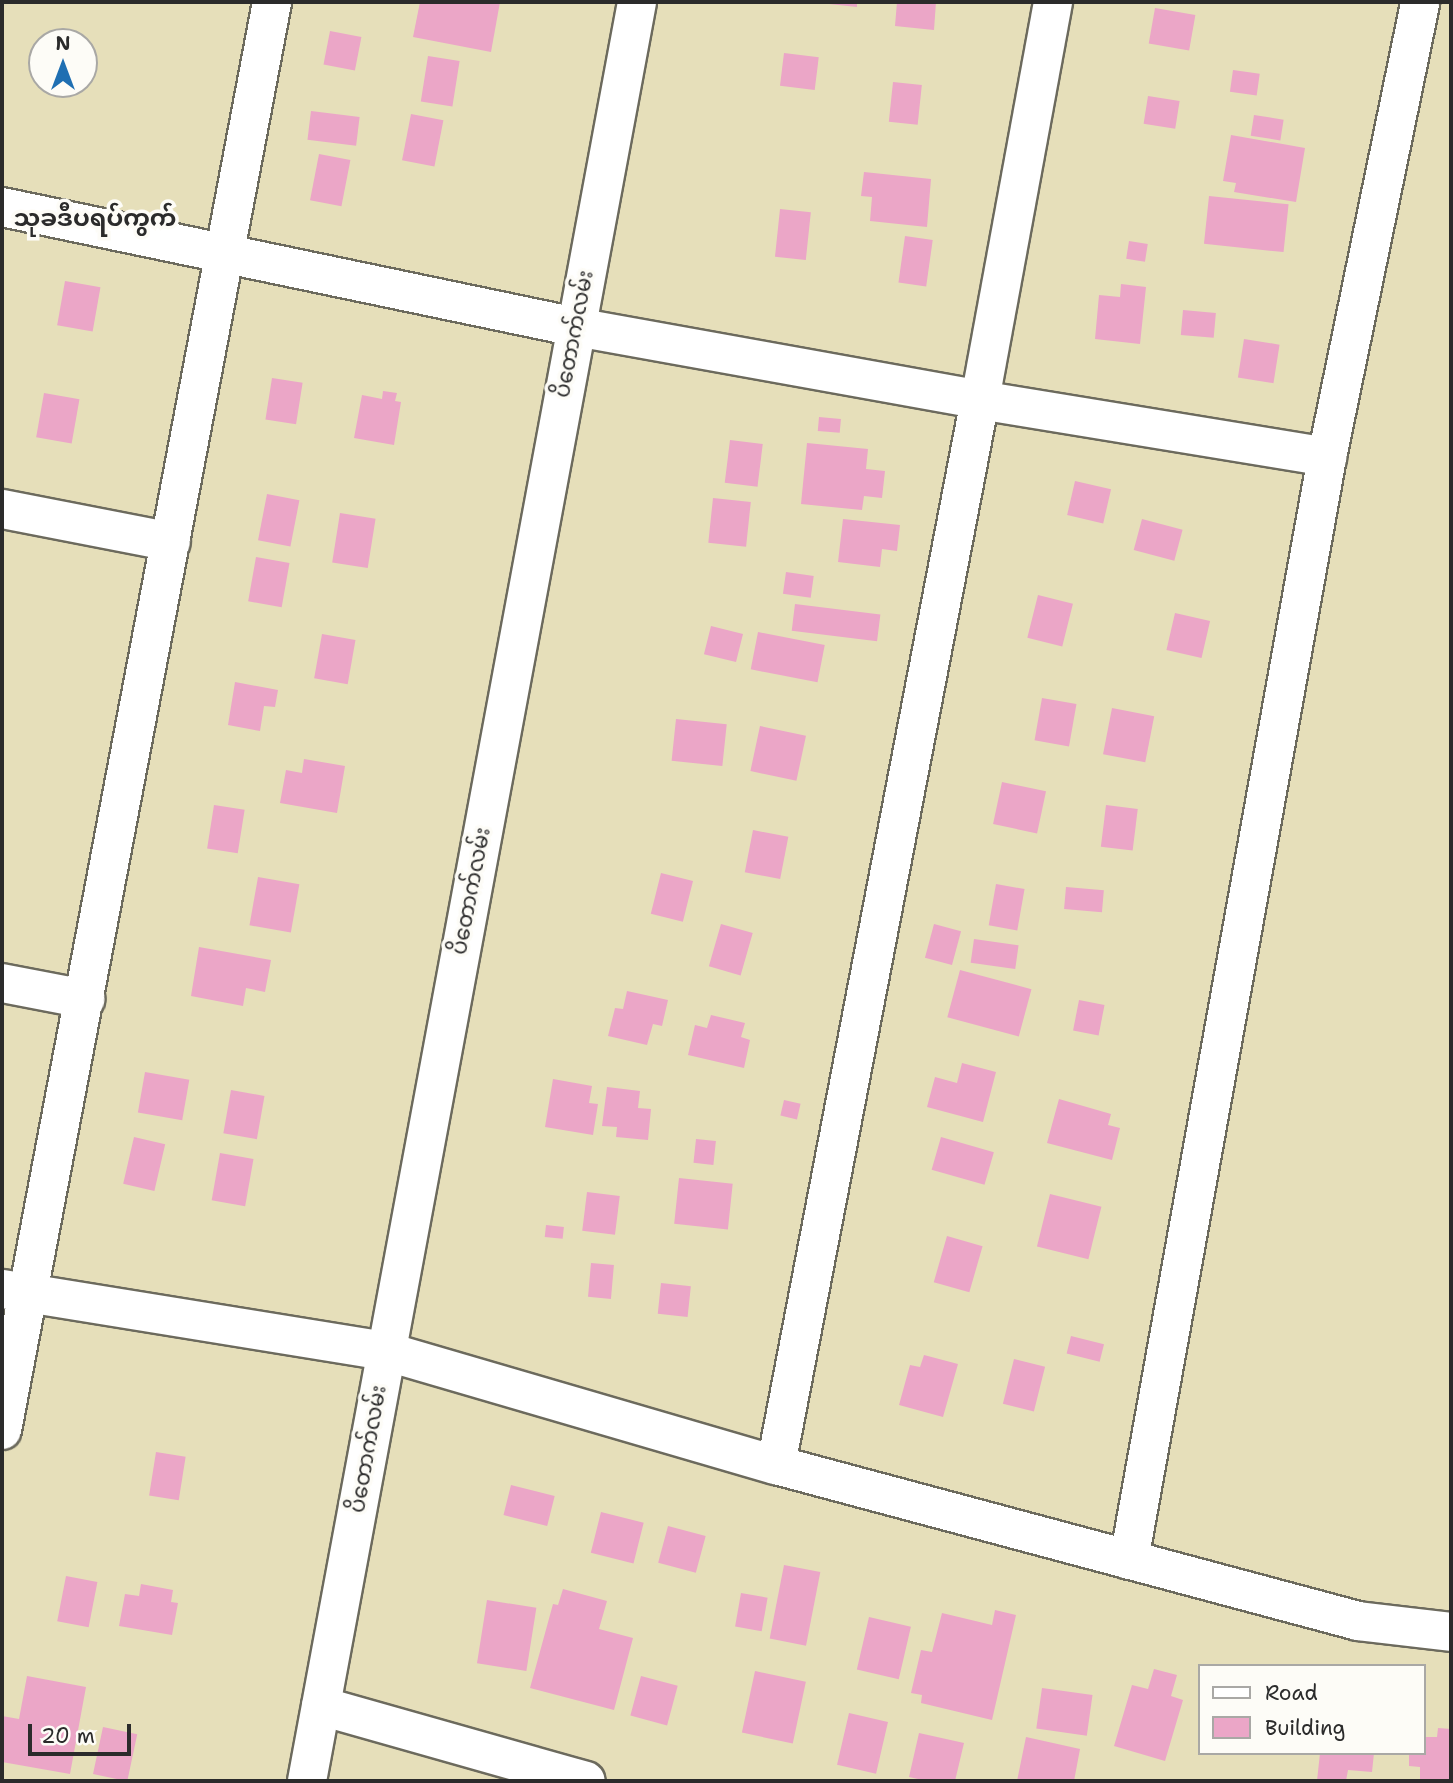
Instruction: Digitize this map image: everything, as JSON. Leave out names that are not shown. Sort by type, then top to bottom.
[{"type":"street","points":[[2,1430],[16,1292],[85,999],[272,2]]},
{"type":"street","name":"ပိတောက်လမ်း","points":[[307,1781],[637,2]]},
{"type":"street","points":[[776,1465],[980,400],[1053,2]]},
{"type":"street","points":[[1129,1560],[1326,457],[1420,2]]},
{"type":"street","points":[[2,206],[225,256],[576,327],[980,400],[1326,457]]},
{"type":"street","points":[[2,509],[171,542]]},
{"type":"street","points":[[2,983],[85,999]]},
{"type":"street","points":[[16,1292],[385,1351],[776,1465],[1358,1621],[1451,1632]]},
{"type":"street","points":[[321,1706],[586,1781]]},
{"type":"building","points":[[420,2],[500,2],[491,52],[413,37]]},
{"type":"building","points":[[857,2],[857,7],[829,4]]},
{"type":"building","points":[[897,2],[936,2],[934,30],[895,26]]},
{"type":"building","points":[[1155,8],[1195,15],[1189,51],[1149,43]]},
{"type":"building","points":[[330,31],[361,37],[355,70],[324,64]]},
{"type":"building","points":[[784,53],[819,57],[815,90],[780,86]]},
{"type":"building","points":[[428,56],[460,61],[452,106],[421,101]]},
{"type":"building","points":[[1233,70],[1260,74],[1257,96],[1230,92]]},
{"type":"building","points":[[893,82],[922,85],[918,125],[889,122]]},
{"type":"building","points":[[1148,96],[1180,101],[1175,129],[1144,124]]},
{"type":"building","points":[[311,111],[360,117],[356,146],[307,140]]},
{"type":"building","points":[[411,114],[443,120],[434,166],[402,160]]},
{"type":"building","points":[[1254,115],[1284,120],[1280,140],[1251,136]]},
{"type":"building","points":[[1231,135],[1305,148],[1296,202],[1234,192],[1236,183],[1223,181]]},
{"type":"building","points":[[319,154],[350,160],[341,206],[310,200]]},
{"type":"building","points":[[864,172],[931,179],[927,227],[870,221],[872,197],[861,196]]},
{"type":"building","points":[[1209,196],[1289,204],[1284,252],[1204,244]]},
{"type":"building","points":[[780,209],[811,212],[806,260],[775,257]]},
{"type":"building","points":[[905,236],[933,240],[926,286],[898,283]]},
{"type":"building","points":[[1129,241],[1148,244],[1145,262],[1126,259]]},
{"type":"building","points":[[65,281],[100,287],[93,332],[57,325]]},
{"type":"building","points":[[1121,284],[1146,287],[1140,344],[1095,339],[1099,295],[1120,297]]},
{"type":"building","points":[[1183,310],[1216,313],[1214,338],[1181,335]]},
{"type":"building","points":[[1244,339],[1280,345],[1273,383],[1238,378]]},
{"type":"building","points":[[272,378],[303,383],[296,424],[265,419]]},
{"type":"building","points":[[383,391],[397,393],[395,401],[401,402],[394,445],[354,438],[362,395],[382,399]]},
{"type":"building","points":[[44,393],[79,399],[72,444],[36,437]]},
{"type":"building","points":[[819,417],[841,419],[840,433],[818,431]]},
{"type":"building","points":[[730,440],[763,444],[758,487],[725,483]]},
{"type":"building","points":[[807,443],[868,449],[866,469],[885,471],[882,498],[864,496],[862,510],[801,504]]},
{"type":"building","points":[[1075,481],[1111,489],[1103,523],[1067,515]]},
{"type":"building","points":[[267,494],[299,500],[290,546],[258,540]]},
{"type":"building","points":[[713,498],[751,502],[746,547],[708,543]]},
{"type":"building","points":[[340,513],[376,519],[368,568],[332,562]]},
{"type":"building","points":[[843,519],[900,525],[897,551],[882,549],[880,567],[838,562]]},
{"type":"building","points":[[1142,519],[1183,530],[1174,561],[1134,550]]},
{"type":"building","points":[[256,557],[289,563],[282,607],[248,601]]},
{"type":"building","points":[[786,572],[814,576],[811,598],[783,594]]},
{"type":"building","points":[[1038,595],[1073,604],[1062,646],[1027,638]]},
{"type":"building","points":[[795,604],[880,614],[877,641],[792,631]]},
{"type":"building","points":[[1175,613],[1210,621],[1202,658],[1166,650]]},
{"type":"building","points":[[711,626],[743,634],[736,662],[704,654]]},
{"type":"building","points":[[758,632],[825,645],[817,682],[751,669]]},
{"type":"building","points":[[322,634],[355,640],[348,684],[314,678]]},
{"type":"building","points":[[235,682],[278,690],[275,707],[264,706],[260,731],[228,725]]},
{"type":"building","points":[[1042,698],[1076,704],[1069,746],[1035,740]]},
{"type":"building","points":[[1112,708],[1154,716],[1145,762],[1103,754]]},
{"type":"building","points":[[676,719],[727,724],[722,766],[672,761]]},
{"type":"building","points":[[760,726],[806,736],[796,781],[750,771]]},
{"type":"building","points":[[304,759],[345,766],[337,813],[280,803],[286,770],[302,773]]},
{"type":"building","points":[[1002,782],[1046,791],[1037,833],[993,824]]},
{"type":"building","points":[[214,805],[245,810],[238,853],[207,848]]},
{"type":"building","points":[[1106,805],[1138,809],[1133,851],[1101,847]]},
{"type":"building","points":[[753,830],[788,837],[780,879],[745,872]]},
{"type":"building","points":[[661,873],[693,881],[683,922],[651,914]]},
{"type":"building","points":[[258,877],[299,884],[291,933],[249,925]]},
{"type":"building","points":[[996,884],[1025,889],[1017,930],[989,925]]},
{"type":"building","points":[[1066,887],[1104,890],[1102,912],[1064,909]]},
{"type":"building","points":[[721,924],[753,933],[741,975],[709,966]]},
{"type":"building","points":[[934,924],[961,931],[952,965],[925,958]]},
{"type":"building","points":[[974,939],[1019,945],[1015,969],[971,963]]},
{"type":"building","points":[[199,947],[271,960],[265,992],[246,988],[243,1006],[191,996]]},
{"type":"building","points":[[960,970],[1031,989],[1019,1036],[947,1017]]},
{"type":"building","points":[[627,991],[668,1000],[662,1026],[653,1024],[647,1045],[608,1036],[615,1008],[623,1009]]},
{"type":"building","points":[[1079,1000],[1105,1005],[1099,1035],[1073,1030]]},
{"type":"building","points":[[711,1015],[745,1023],[741,1037],[750,1040],[744,1068],[688,1055],[695,1025],[707,1028]]},
{"type":"building","points":[[962,1063],[996,1072],[983,1122],[927,1107],[935,1077],[957,1083]]},
{"type":"building","points":[[145,1072],[189,1080],[182,1120],[138,1112]]},
{"type":"building","points":[[553,1079],[592,1086],[589,1103],[598,1104],[593,1135],[545,1127]]},
{"type":"building","points":[[607,1087],[640,1091],[638,1108],[651,1109],[648,1140],[616,1137],[617,1127],[602,1126]]},
{"type":"building","points":[[231,1090],[264,1096],[257,1139],[223,1133]]},
{"type":"building","points":[[1059,1099],[1111,1114],[1108,1125],[1120,1128],[1112,1160],[1047,1143]]},
{"type":"building","points":[[784,1100],[801,1104],[797,1119],[780,1116]]},
{"type":"building","points":[[134,1137],[165,1144],[154,1191],[123,1184]]},
{"type":"building","points":[[941,1137],[994,1152],[984,1185],[932,1170]]},
{"type":"building","points":[[696,1139],[716,1141],[713,1165],[693,1163]]},
{"type":"building","points":[[220,1153],[253,1159],[245,1206],[212,1200]]},
{"type":"building","points":[[679,1178],[733,1184],[728,1229],[674,1224]]},
{"type":"building","points":[[587,1192],[620,1196],[615,1235],[582,1231]]},
{"type":"building","points":[[1050,1194],[1101,1207],[1088,1259],[1037,1246]]},
{"type":"building","points":[[546,1225],[564,1227],[563,1239],[545,1237]]},
{"type":"building","points":[[947,1236],[983,1246],[969,1292],[934,1282]]},
{"type":"building","points":[[591,1263],[614,1265],[611,1299],[588,1297]]},
{"type":"building","points":[[661,1283],[691,1286],[688,1317],[658,1314]]},
{"type":"building","points":[[1071,1336],[1104,1344],[1100,1362],[1067,1353]]},
{"type":"building","points":[[924,1355],[958,1364],[943,1417],[899,1405],[910,1365],[920,1367]]},
{"type":"building","points":[[1014,1359],[1045,1367],[1034,1411],[1003,1404]]},
{"type":"building","points":[[156,1452],[186,1457],[179,1500],[149,1495]]},
{"type":"building","points":[[511,1485],[555,1496],[547,1526],[504,1515]]},
{"type":"building","points":[[601,1512],[644,1523],[634,1563],[591,1553]]},
{"type":"building","points":[[668,1526],[706,1536],[696,1573],[658,1563]]},
{"type":"building","points":[[784,1565],[820,1572],[806,1646],[770,1639]]},
{"type":"building","points":[[66,1576],[97,1582],[89,1627],[57,1621]]},
{"type":"building","points":[[141,1584],[173,1590],[171,1602],[178,1603],[172,1635],[119,1626],[125,1594],[139,1596]]},
{"type":"building","points":[[563,1589],[607,1601],[599,1629],[633,1638],[614,1710],[530,1688],[553,1604],[558,1605]]},
{"type":"building","points":[[741,1593],[768,1598],[762,1631],[735,1626]]},
{"type":"building","points":[[487,1600],[536,1608],[526,1671],[477,1663]]},
{"type":"building","points":[[995,1610],[1016,1615],[992,1720],[921,1703],[922,1695],[911,1693],[921,1650],[932,1652],[942,1613],[992,1625]]},
{"type":"building","points":[[869,1617],[911,1627],[899,1679],[857,1670]]},
{"type":"building","points":[[1154,1669],[1177,1675],[1171,1696],[1183,1700],[1165,1761],[1114,1746],[1132,1685],[1148,1689]]},
{"type":"building","points":[[755,1671],[806,1682],[793,1743],[742,1733]]},
{"type":"building","points":[[27,1676],[86,1687],[70,1774],[2,1762],[2,1716],[19,1719]]},
{"type":"building","points":[[641,1676],[678,1686],[667,1725],[630,1716]]},
{"type":"building","points":[[1042,1688],[1093,1695],[1087,1736],[1036,1729]]},
{"type":"building","points":[[849,1713],[888,1722],[876,1774],[837,1765]]},
{"type":"building","points":[[103,1727],[137,1734],[127,1781],[93,1774]]},
{"type":"building","points":[[1438,1728],[1451,1729],[1451,1781],[1420,1781],[1420,1767],[1409,1766],[1409,1755],[1425,1755],[1425,1737],[1437,1737]]},
{"type":"building","points":[[919,1733],[964,1743],[955,1781],[927,1781],[909,1777]]},
{"type":"building","points":[[1026,1737],[1080,1749],[1074,1781],[1017,1781]]},
{"type":"building","points":[[1320,1755],[1374,1755],[1372,1772],[1348,1770],[1346,1781],[1317,1781]]},
{"type":"district","name":"သုခဒီပရပ်ကွက်","points":[[95,219]]}]
